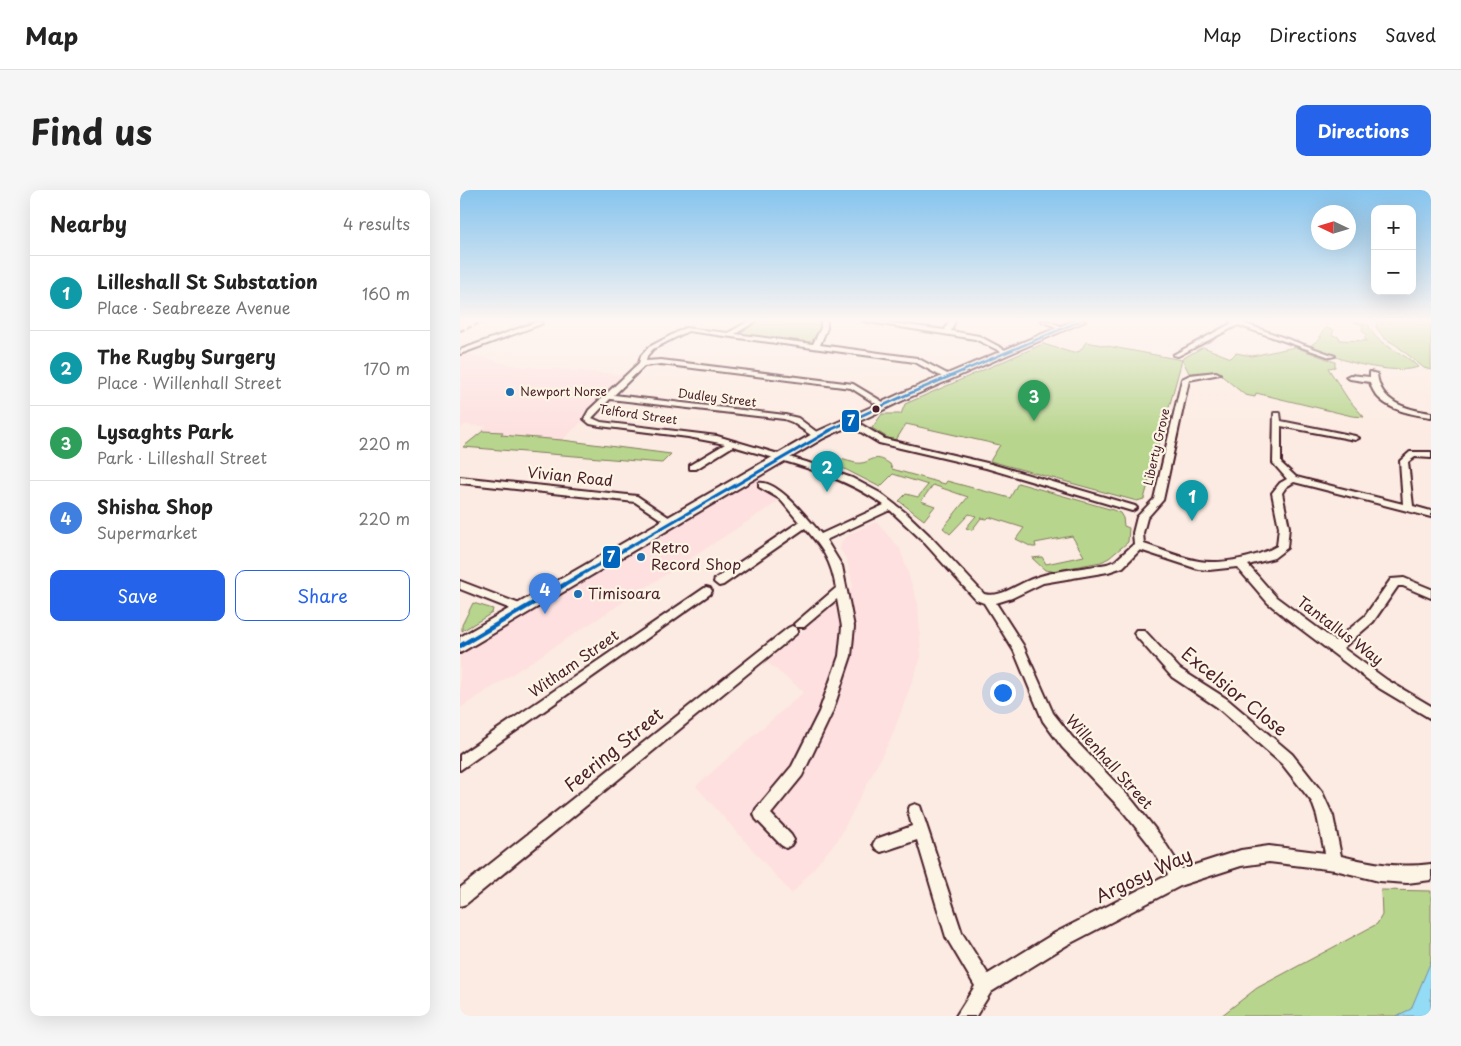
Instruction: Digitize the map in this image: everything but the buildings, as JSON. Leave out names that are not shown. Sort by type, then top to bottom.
[{"type":"street","name":"Telford Street","points":[[643,360],[642,364],[592,412],[588,417],[589,420],[600,424],[696,436],[732,443],[781,458]]},
{"type":"street","points":[[914,360],[949,377]]},
{"type":"street","points":[[460,646],[818,436],[989,360]]},
{"type":"street","points":[[642,364],[661,362],[849,385],[860,388],[884,405]]},
{"type":"street","name":"Liberty Grove","points":[[1139,546],[1138,533],[1142,517],[1158,500],[1186,379],[1216,374]]},
{"type":"street","points":[[1350,377],[1373,377],[1380,393],[1395,407],[1405,411],[1431,415]]},
{"type":"street","name":"Dudley Street","points":[[609,397],[785,417],[795,420],[818,436]]},
{"type":"street","points":[[1354,438],[1277,419],[1277,463],[1294,479],[1431,514]]},
{"type":"street","points":[[850,422],[882,441],[988,466],[1132,508]]},
{"type":"street","points":[[693,466],[732,443]]},
{"type":"street","points":[[1408,508],[1404,460],[1413,454],[1431,455]]},
{"type":"street","name":"Willenhall Street","points":[[781,458],[803,463],[847,479],[890,506],[920,532],[980,597],[989,600],[992,608],[1019,649],[1048,717],[1068,742],[1132,810],[1179,878]]},
{"type":"street","points":[[989,600],[998,600],[1036,582],[1108,568],[1119,564],[1133,549],[1139,546],[1198,565],[1240,562],[1270,555],[1282,548],[1284,530],[1277,492],[1282,485],[1294,479]]},
{"type":"street","name":"Vivian Road","points":[[460,480],[637,499],[671,522]]},
{"type":"street","points":[[762,485],[784,497],[820,539],[837,566],[848,627],[844,656],[825,713],[797,771],[761,814],[786,840]]},
{"type":"street","points":[[820,539],[890,506]]},
{"type":"street","points":[[719,582],[806,522]]},
{"type":"street","name":"Tantallus Way","points":[[1240,562],[1272,600],[1383,684],[1431,713]]},
{"type":"street","points":[[1336,648],[1369,619],[1395,582],[1404,582],[1431,594]]},
{"type":"street","points":[[460,585],[521,609]]},
{"type":"street","name":"Feering Street","points":[[460,898],[841,590]]},
{"type":"street","name":"Witham Street","points":[[460,763],[706,591]]},
{"type":"street","name":"Excelsior Close","points":[[1140,633],[1176,673],[1222,703],[1287,759],[1317,797],[1325,816],[1335,862]]},
{"type":"street","points":[[916,811],[955,937],[984,986]]},
{"type":"street","points":[[881,844],[922,831]]},
{"type":"street","name":"Argosy Way","points":[[965,1016],[984,986],[1061,939],[1179,878],[1241,858],[1269,854],[1335,862],[1379,872],[1406,875],[1431,872]]},
{"type":"shaded area","points":[[461,360],[491,360],[516,366],[632,375],[562,440],[500,435],[503,432],[481,431],[486,426],[465,425],[460,428]]},
{"type":"shaded area","points":[[756,476],[788,495],[460,708],[460,652]]},
{"type":"shaded area","points":[[876,522],[900,549],[918,604],[921,657],[892,736],[839,838],[792,894],[696,786],[804,692],[767,662],[853,587],[847,560],[840,549],[842,541],[850,534]]},
{"type":"green space","points":[[1007,360],[1182,360],[1144,499],[1137,501],[990,461],[1000,445],[906,424],[896,440],[888,438],[872,428],[882,414],[901,414],[905,404]]},
{"type":"green space","points":[[1182,360],[1328,360],[1335,362],[1335,367],[1328,368],[1348,399],[1364,417],[1352,416],[1256,393],[1255,397],[1245,395],[1216,371],[1189,373]]},
{"type":"green space","points":[[1344,360],[1410,360],[1418,367],[1400,370],[1389,369],[1365,366]]},
{"type":"green space","points":[[1414,360],[1431,360],[1431,370],[1424,368]]},
{"type":"green space","points":[[483,431],[503,432],[501,435],[562,440],[671,454],[662,463],[463,447]]},
{"type":"green space","points":[[825,454],[856,463],[875,458],[884,460],[890,464],[892,469],[945,484],[947,481],[1010,498],[1018,483],[1113,510],[1120,513],[1124,526],[1129,528],[1128,542],[1109,558],[1101,562],[1052,571],[1045,570],[1032,558],[1042,557],[1046,564],[1084,556],[1072,536],[1035,543],[1036,547],[1032,547],[1016,539],[1024,528],[989,517],[987,519],[981,518],[972,530],[966,528],[976,516],[969,514],[950,534],[943,528],[968,497],[933,485],[921,501],[935,506],[924,520],[899,501],[906,494],[918,497],[928,485],[893,474],[880,487],[825,459]]},
{"type":"green space","points":[[473,603],[493,609],[492,613],[462,631],[462,625]]},
{"type":"green space","points":[[1381,890],[1431,891],[1431,1016],[1221,1016],[1257,988],[1377,924],[1382,915]]},
{"type":"water","points":[[1431,961],[1431,1016],[1396,1016],[1411,1009]]},
{"type":"transit line","name":"7","points":[[460,646],[818,436],[906,395],[989,360]]},
{"type":"place","name":"Newport Norse","points":[[510,392]]},
{"type":"place","name":"Lysaghts Park","points":[[1034,421]]},
{"type":"place","name":"The Rugby Surgery","points":[[827,492]]},
{"type":"place","name":"Lilleshall St Substation","points":[[1192,521]]},
{"type":"place","name":"Retro Record Shop","points":[[641,557]]},
{"type":"place","name":"Timisoara","points":[[578,594]]},
{"type":"place","name":"Shisha Shop","points":[[545,614]]}]
